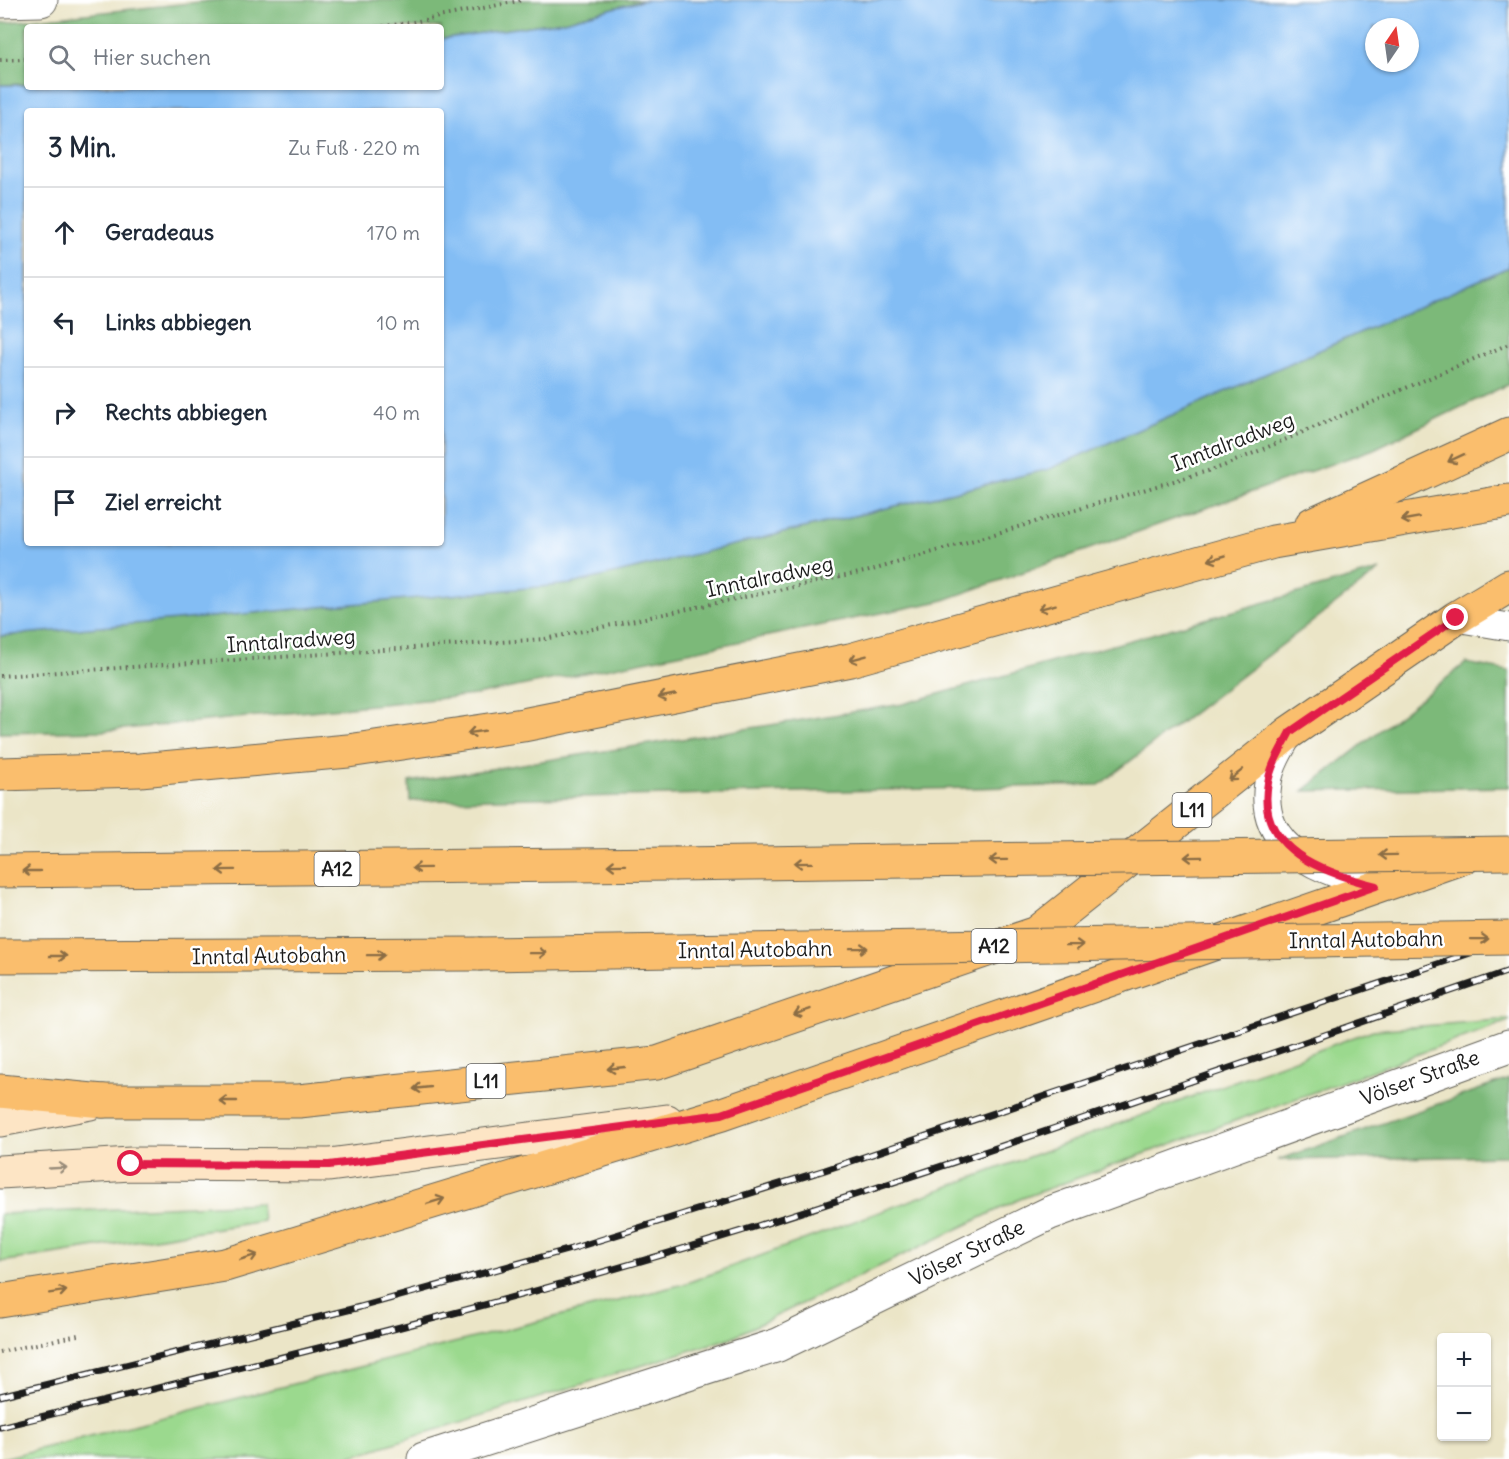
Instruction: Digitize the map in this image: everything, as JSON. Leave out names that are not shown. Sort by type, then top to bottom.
[{"type":"main road","points":[[1273,542],[1509,434]]},
{"type":"main road","points":[[0,774],[140,770],[348,751],[523,725],[850,660],[1273,542],[1509,501]]},
{"type":"main road","name":"L11","points":[[0,1120],[103,1101],[298,1101],[657,1063],[1037,933],[1290,732],[1456,618],[1509,586]]},
{"type":"main road","points":[[0,1301],[225,1265],[722,1114],[1376,886],[1509,843]]},
{"type":"main road","name":"A12","points":[[0,871],[1509,853]]},
{"type":"main road","name":"Inntal Autobahn","points":[[0,956],[479,954],[1509,938]]},
{"type":"main road","points":[[0,1091],[103,1101]]},
{"type":"main road","points":[[0,1172],[131,1164],[329,1165],[722,1114]]},
{"type":"street","points":[[0,1],[41,0]]},
{"type":"street","name":"Völser Straße","points":[[424,1459],[778,1345],[1050,1213],[1509,1046]]},
{"type":"lane","points":[[1456,618],[1509,627]]},
{"type":"lane","points":[[1290,732],[1276,757],[1268,783],[1268,806],[1274,830],[1288,848],[1308,861],[1336,876],[1376,886]]},
{"type":"path","points":[[401,24],[523,0]]},
{"type":"path","points":[[0,60],[24,59]]},
{"type":"path","name":"Inntalradweg","points":[[0,676],[545,639],[869,572],[1221,467],[1509,344]]},
{"type":"green space","points":[[218,0],[645,0],[564,21],[444,39],[444,24],[24,24],[24,84],[0,85],[0,23]]},
{"type":"green space","points":[[1509,267],[1509,384],[1374,449],[941,601],[476,695],[103,731],[0,733],[0,636],[571,584],[1049,469]]},
{"type":"green space","points":[[1380,570],[1099,785],[410,801],[409,782],[903,704]]},
{"type":"green space","points":[[1466,663],[1509,671],[1509,787],[1303,791]]},
{"type":"green space","points":[[1509,1019],[1509,1021],[1020,1199],[730,1338],[343,1459],[0,1459],[684,1284],[1373,1030]]},
{"type":"green space","points":[[1509,1079],[1509,1156],[1278,1160]]},
{"type":"green space","points":[[261,1203],[263,1221],[0,1262],[0,1214]]},
{"type":"water","points":[[645,0],[1509,0],[1509,267],[1049,469],[571,584],[0,636],[0,85],[24,85],[24,90],[444,90],[444,39],[564,21]]},
{"type":"railway","points":[[0,1396],[360,1307],[571,1249],[825,1170],[1509,940]]},
{"type":"railway","points":[[0,1427],[377,1333],[565,1283],[751,1228],[1131,1102],[1509,971]]},
{"type":"route","points":[[131,1164],[329,1165],[722,1114],[1376,886],[1336,876],[1288,848],[1274,830],[1268,806],[1268,783],[1276,757],[1290,732],[1456,618]]}]
